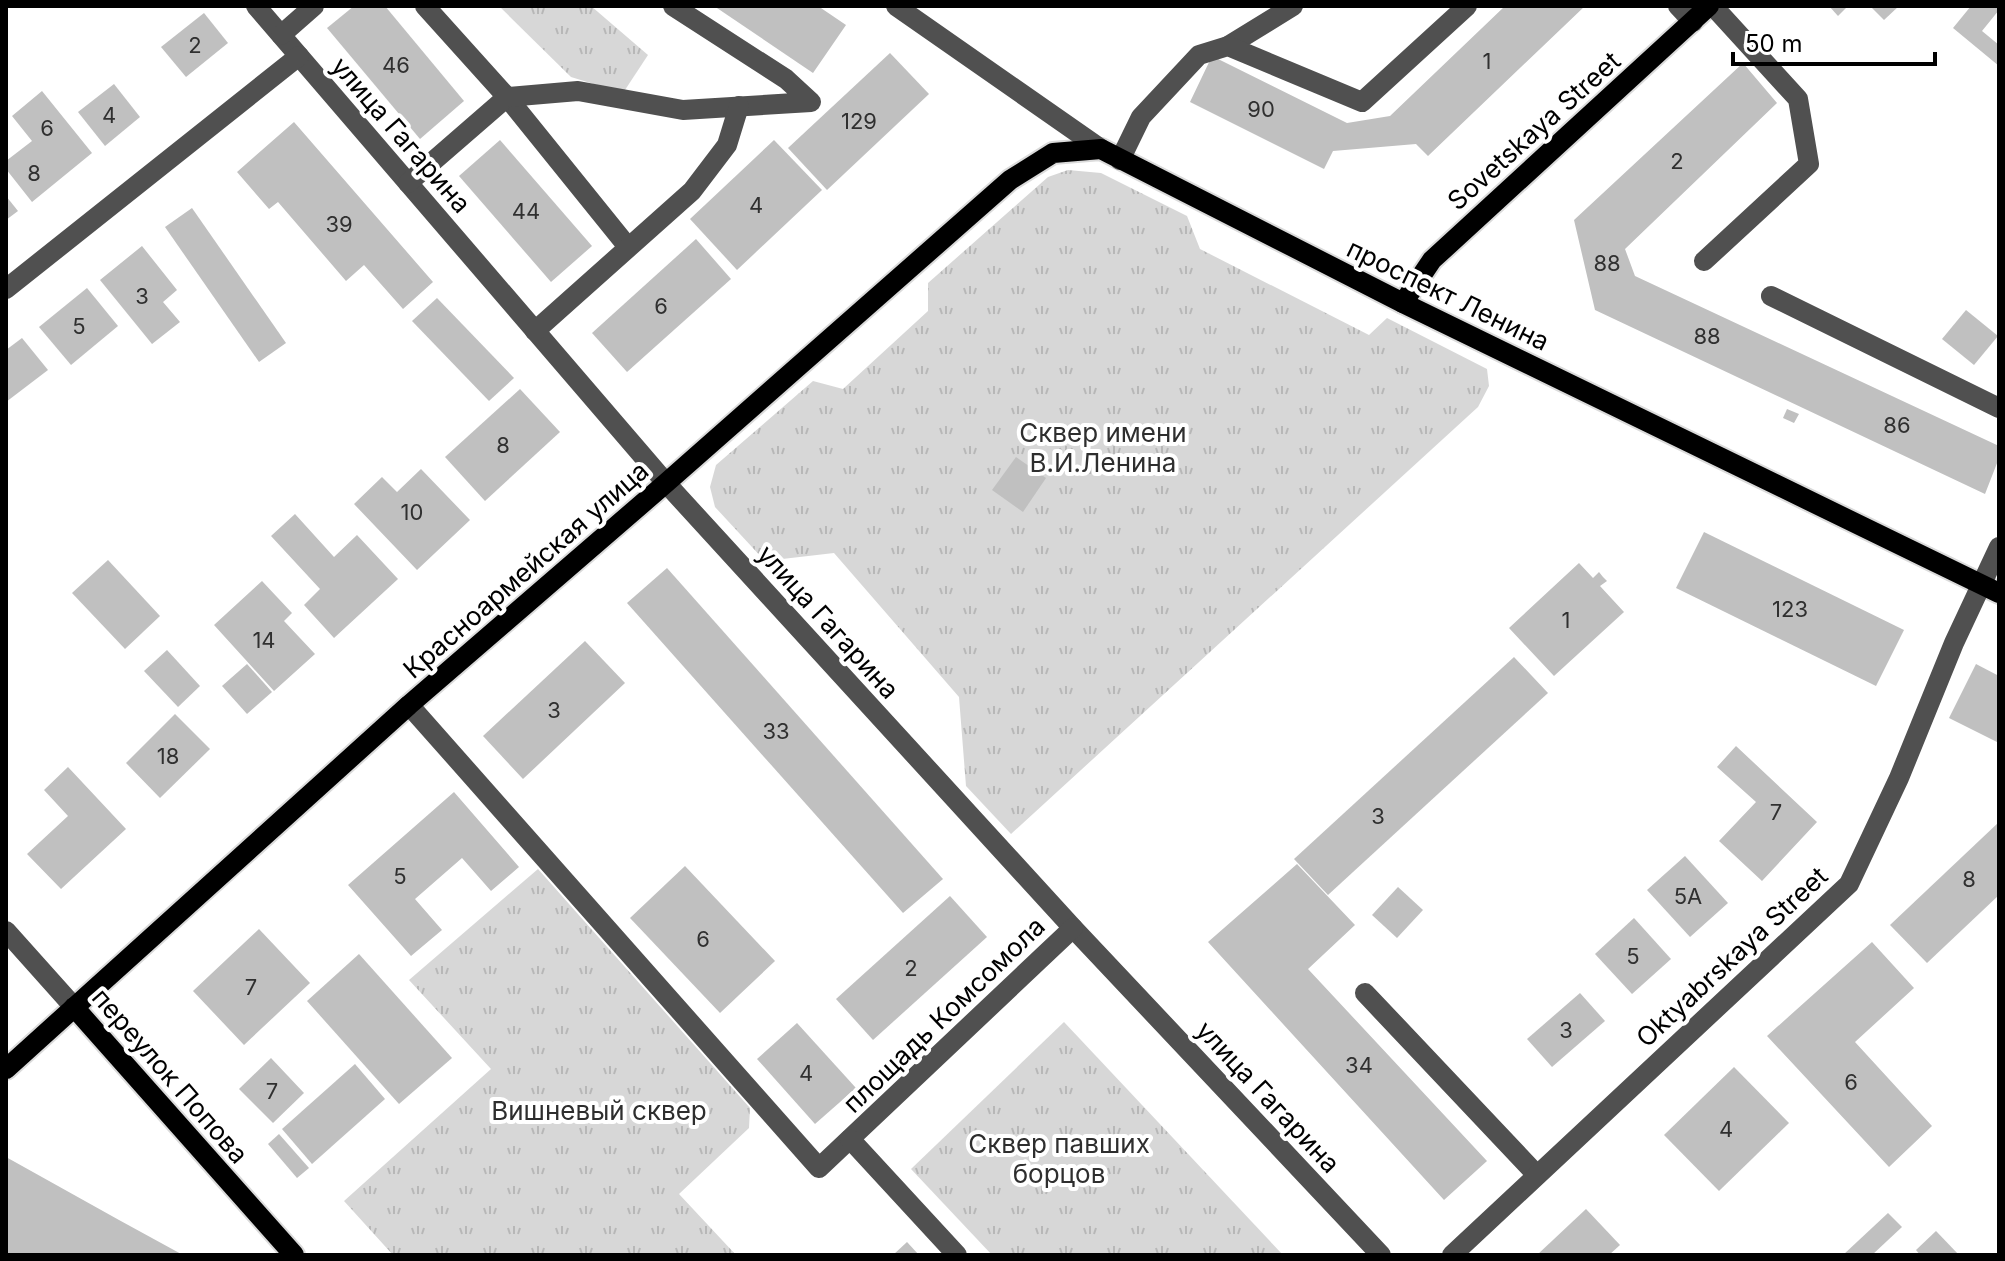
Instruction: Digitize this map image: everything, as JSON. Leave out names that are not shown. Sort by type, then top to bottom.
[{"type":"main road","name":"Sovetskaya Street","points":[[1403,303],[1432,260],[1711,6]]},
{"type":"main road","name":"проспект Ленина","points":[[1101,149],[1403,303],[1990,589]]},
{"type":"main road","name":"Красноармейская улица","points":[[6,1069],[409,705],[1010,180],[1053,153],[1101,149]]},
{"type":"main road","name":"переулок Попова","points":[[74,1007],[294,1255]]},
{"type":"street","name":"улица Гагарина","points":[[256,6],[666,483],[1073,928],[1381,1255]]},
{"type":"street","points":[[281,35],[314,6]]},
{"type":"street","points":[[425,6],[507,97],[628,247]]},
{"type":"street","points":[[408,183],[507,97],[578,91],[683,110],[811,102],[786,79],[673,6]]},
{"type":"street","name":"проспект Ленина","points":[[896,6],[1101,149]]},
{"type":"street","points":[[1120,160],[1141,117],[1199,55],[1228,46],[1293,6]]},
{"type":"street","points":[[1228,46],[1362,102],[1467,6]]},
{"type":"street","points":[[1678,6],[1693,22]]},
{"type":"street","points":[[1704,261],[1809,164],[1798,99],[1711,6]]},
{"type":"street","points":[[6,289],[299,56]]},
{"type":"street","points":[[535,331],[692,191],[727,145],[739,106]]},
{"type":"street","points":[[1771,296],[1999,408]]},
{"type":"street","name":"Oktyabrskaya Street","points":[[1452,1255],[1849,884],[1899,778],[1954,643],[1990,589],[1999,547]]},
{"type":"street","name":"площадь Комсомола","points":[[409,705],[819,1168],[1073,928]]},
{"type":"street","name":"переулок Попова","points":[[6,931],[74,1007]]},
{"type":"street","points":[[1365,993],[1537,1175]]},
{"type":"street","name":"площадь Комсомола","points":[[850,1139],[957,1255]]},
{"type":"green space","points":[[499,6],[591,6],[648,55],[623,93],[571,77]]},
{"type":"green space","name":"Сквер имени В.И.Ленина","points":[[1068,170],[1101,173],[1187,216],[1200,249],[1369,335],[1387,318],[1487,369],[1489,386],[1478,407],[1011,834],[966,786],[959,697],[834,553],[765,561],[715,507],[710,487],[716,465],[813,381],[843,389],[928,311],[928,283],[1048,177]]},
{"type":"green space","name":"Вишневый сквер","points":[[538,869],[750,1108],[749,1128],[679,1194],[736,1255],[393,1255],[344,1201],[491,1069],[409,980]]},
{"type":"green space","name":"Сквер павших борцов","points":[[1064,1022],[1283,1255],[992,1255],[911,1169]]},
{"type":"building","points":[[354,6],[385,6],[464,101],[420,139],[327,28]]},
{"type":"building","points":[[714,6],[818,6],[846,25],[813,73]]},
{"type":"building","points":[[1505,6],[1585,6],[1428,156],[1416,144],[1333,151],[1324,169],[1190,102],[1212,56],[1347,123],[1390,116]]},
{"type":"building","points":[[1829,6],[1848,6],[1838,16]]},
{"type":"building","points":[[1870,6],[1899,6],[1884,20]]},
{"type":"building","points":[[1971,6],[1999,6],[1982,31],[1999,45],[1999,66],[1953,28]]},
{"type":"building","points":[[204,13],[228,43],[186,77],[161,47]]},
{"type":"building","points":[[890,53],[929,94],[827,190],[788,148]]},
{"type":"building","points":[[1743,63],[1777,103],[1625,249],[1635,276],[1999,446],[1999,458],[1985,494],[1595,310],[1574,220]]},
{"type":"building","points":[[114,84],[140,117],[105,146],[78,112]]},
{"type":"building","points":[[42,91],[92,153],[32,202],[6,169],[6,161],[32,141],[12,116]]},
{"type":"building","points":[[294,122],[433,282],[403,309],[364,265],[346,281],[278,202],[269,209],[237,172]]},
{"type":"building","points":[[500,140],[592,246],[551,282],[459,176]]},
{"type":"building","points":[[774,140],[822,190],[737,270],[690,219]]},
{"type":"building","points":[[6,196],[18,211],[6,220]]},
{"type":"building","points":[[192,208],[286,343],[259,362],[165,227]]},
{"type":"building","points":[[696,239],[731,279],[627,372],[592,333]]},
{"type":"building","points":[[142,246],[177,290],[163,302],[180,322],[152,344],[100,280]]},
{"type":"building","points":[[87,288],[118,326],[71,365],[39,327]]},
{"type":"building","points":[[437,298],[514,378],[489,401],[412,321]]},
{"type":"building","points":[[1966,310],[1998,336],[1974,365],[1942,339]]},
{"type":"building","points":[[22,338],[48,370],[6,402],[6,350]]},
{"type":"building","points":[[520,389],[560,432],[485,501],[445,457]]},
{"type":"building","points":[[1787,409],[1799,414],[1794,423],[1783,418]]},
{"type":"building","points":[[1016,457],[1046,478],[1023,512],[992,490]]},
{"type":"building","points":[[421,469],[470,520],[417,570],[354,504],[382,477],[397,492]]},
{"type":"building","points":[[295,514],[334,557],[357,535],[398,579],[334,638],[304,605],[320,589],[271,536]]},
{"type":"building","points":[[1704,532],[1904,630],[1876,686],[1676,588]]},
{"type":"building","points":[[108,560],[160,616],[125,649],[72,593]]},
{"type":"building","points":[[1579,563],[1593,578],[1599,572],[1607,581],[1600,586],[1624,612],[1554,676],[1509,628]]},
{"type":"building","points":[[667,568],[943,879],[903,913],[627,603]]},
{"type":"building","points":[[262,581],[292,613],[284,621],[315,654],[274,691],[214,625]]},
{"type":"building","points":[[585,641],[625,683],[523,779],[483,736]]},
{"type":"building","points":[[167,650],[200,686],[178,707],[144,671]]},
{"type":"building","points":[[1514,657],[1548,693],[1328,895],[1294,859]]},
{"type":"building","points":[[247,664],[272,692],[247,714],[222,686]]},
{"type":"building","points":[[1976,664],[1999,676],[1999,743],[1949,718]]},
{"type":"building","points":[[175,714],[210,749],[160,798],[126,763]]},
{"type":"building","points":[[1736,746],[1817,822],[1762,881],[1719,841],[1756,802],[1717,767]]},
{"type":"building","points":[[68,767],[126,829],[61,889],[27,854],[68,816],[44,790]]},
{"type":"building","points":[[454,792],[519,867],[491,891],[462,858],[415,899],[442,930],[411,956],[348,885]]},
{"type":"building","points":[[1999,822],[1999,895],[1927,963],[1890,925]]},
{"type":"building","points":[[1685,856],[1728,903],[1690,937],[1647,890]]},
{"type":"building","points":[[1297,864],[1355,925],[1308,969],[1487,1161],[1444,1200],[1208,942]]},
{"type":"building","points":[[685,866],[775,961],[720,1013],[630,918]]},
{"type":"building","points":[[1398,887],[1423,910],[1397,938],[1372,915]]},
{"type":"building","points":[[950,896],[987,937],[873,1040],[836,999]]},
{"type":"building","points":[[1634,918],[1671,959],[1632,994],[1595,954]]},
{"type":"building","points":[[259,929],[310,983],[244,1045],[193,991]]},
{"type":"building","points":[[1872,942],[1914,988],[1855,1042],[1932,1126],[1889,1167],[1767,1036]]},
{"type":"building","points":[[359,954],[452,1058],[399,1104],[307,1001]]},
{"type":"building","points":[[1580,993],[1605,1021],[1552,1067],[1527,1039]]},
{"type":"building","points":[[797,1023],[856,1088],[815,1124],[757,1059]]},
{"type":"building","points":[[271,1058],[304,1093],[273,1123],[239,1089]]},
{"type":"building","points":[[355,1064],[385,1099],[312,1164],[282,1129]]},
{"type":"building","points":[[1734,1067],[1789,1123],[1719,1191],[1664,1135]]},
{"type":"building","points":[[279,1134],[309,1168],[297,1178],[268,1144]]},
{"type":"building","points":[[6,1157],[119,1220],[183,1255],[6,1255]]},
{"type":"building","points":[[1586,1209],[1620,1245],[1609,1255],[1537,1255]]},
{"type":"building","points":[[1888,1213],[1902,1227],[1872,1255],[1843,1255]]},
{"type":"building","points":[[1936,1231],[1959,1255],[1920,1255],[1916,1250]]},
{"type":"building","points":[[907,1242],[919,1255],[893,1255]]}]
